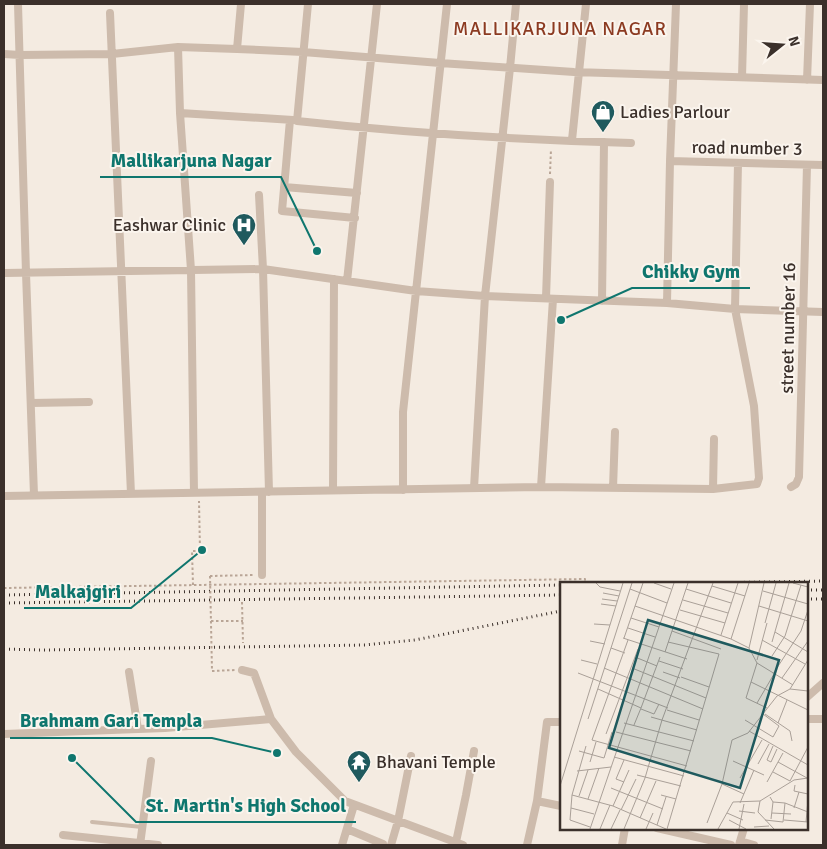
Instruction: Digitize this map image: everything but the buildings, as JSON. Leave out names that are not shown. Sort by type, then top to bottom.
[{"type":"street","points":[[18,4],[34,495]]},
{"type":"street","points":[[237,49],[241,4]]},
{"type":"street","points":[[308,4],[282,211],[354,218]]},
{"type":"street","points":[[347,281],[377,4]]},
{"type":"street","points":[[404,490],[403,412],[447,4]]},
{"type":"street","points":[[474,488],[485,296],[516,4]]},
{"type":"street","points":[[572,140],[586,4]]},
{"type":"street","points":[[667,303],[676,4]]},
{"type":"street","points":[[742,77],[744,4]]},
{"type":"street","points":[[807,80],[810,4]]},
{"type":"street","points":[[110,13],[131,494]]},
{"type":"street","points":[[4,54],[112,54],[178,47],[303,52],[579,72],[823,80]]},
{"type":"street","points":[[178,47],[180,113],[191,270],[197,493]]},
{"type":"street","points":[[180,113],[294,120],[432,133],[631,142]]},
{"type":"street","points":[[602,301],[604,142]]},
{"type":"street","name":"road number 3","points":[[670,161],[823,165]]},
{"type":"street","points":[[4,496],[541,487],[713,489],[754,485],[758,482],[759,478],[754,406],[735,309],[738,163]]},
{"type":"street","name":"street number 16","points":[[791,488],[796,484],[799,477],[807,165]]},
{"type":"street","points":[[541,487],[550,298],[550,182]]},
{"type":"street","points":[[284,188],[357,192]]},
{"type":"street","points":[[259,195],[263,269],[266,492],[262,575]]},
{"type":"street","points":[[4,273],[263,269],[416,292],[823,312]]},
{"type":"street","points":[[333,490],[334,279]]},
{"type":"street","points":[[31,402],[89,402]]},
{"type":"street","points":[[613,488],[615,432]]},
{"type":"street","points":[[713,489],[714,439]]},
{"type":"street","points":[[242,670],[254,672],[271,719],[296,752],[345,801],[459,844],[474,751]]},
{"type":"street","points":[[129,672],[138,729]]},
{"type":"street","points":[[807,697],[823,683]]},
{"type":"street","points":[[4,734],[165,728],[271,719]]},
{"type":"street","points":[[807,719],[823,719]]},
{"type":"street","points":[[527,845],[537,801],[547,722],[560,722]]},
{"type":"street","points":[[347,829],[387,845],[398,821],[411,756]]},
{"type":"street","points":[[140,844],[150,761]]},
{"type":"street","points":[[537,801],[560,806]]},
{"type":"street","points":[[342,845],[354,805]]},
{"type":"street","points":[[622,845],[625,829]]},
{"type":"street","points":[[661,829],[730,845]]},
{"type":"street","points":[[744,829],[739,843],[754,845]]},
{"type":"street","points":[[63,835],[158,845]]},
{"type":"lane","points":[[92,822],[142,826]]},
{"type":"path","points":[[550,182],[551,139]]},
{"type":"path","points":[[192,585],[192,551],[200,551],[197,493]]},
{"type":"path","points":[[242,670],[212,671],[210,576],[262,575]]},
{"type":"path","points":[[4,588],[582,580],[585,580],[585,582]]},
{"type":"path","points":[[242,602],[244,644]]},
{"type":"path","points":[[211,621],[243,621]]},
{"type":"railway","points":[[766,582],[823,581]]},
{"type":"railway","points":[[4,595],[560,585]]},
{"type":"railway","points":[[807,590],[823,590]]},
{"type":"railway","points":[[4,603],[560,595]]},
{"type":"railway","points":[[807,599],[823,599]]},
{"type":"railway","points":[[4,649],[365,645],[415,640],[560,611]]},
{"type":"place","name":"Ladies Parlour","points":[[603,133]]},
{"type":"place","name":"Eashwar Clinic","points":[[244,246]]},
{"type":"place","name":"Mallikarjuna Nagar","points":[[317,251]]},
{"type":"place","name":"Chikky Gym","points":[[561,320]]},
{"type":"place","name":"Malkajgiri","points":[[202,550]]},
{"type":"place","name":"Brahmam Gari Templa","points":[[277,753]]},
{"type":"place","name":"St. Martin's High School","points":[[72,758]]},
{"type":"place","name":"Bhavani Temple","points":[[359,783]]},
{"type":"district","name":"MALLIKARJUNA NAGAR","points":[[560,28]]}]
